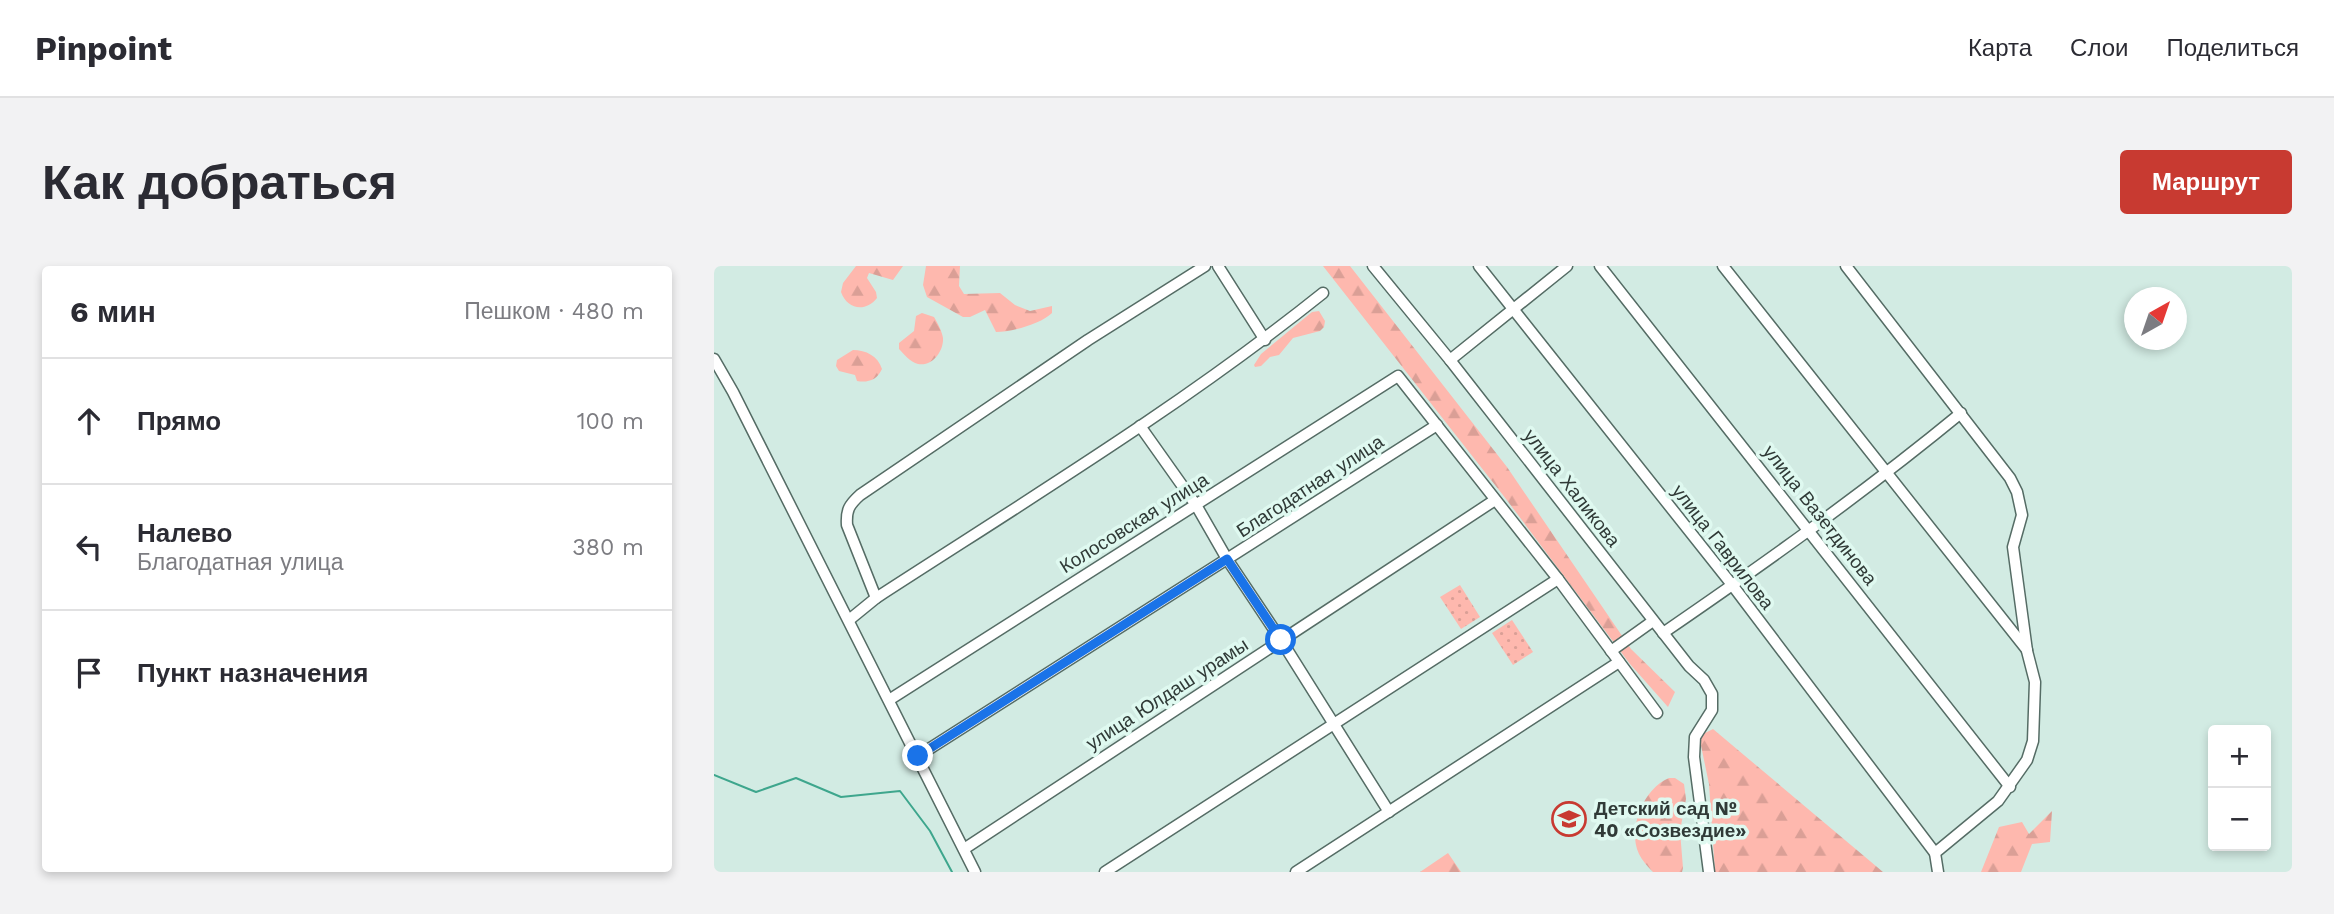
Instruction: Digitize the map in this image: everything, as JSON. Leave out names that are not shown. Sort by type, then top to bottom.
[{"type":"street","points":[[876,598],[847,525],[846,513],[849,505],[871,487],[1088,340],[1205,266]]},
{"type":"street","points":[[1218,266],[1265,340]]},
{"type":"street","name":"улица Халикова","points":[[1373,266],[1450,359],[1653,621],[1711,689],[1712,710],[1695,737],[1694,757],[1709,872]]},
{"type":"street","name":"улица Гаврилова","points":[[1479,266],[1733,586],[1935,853]]},
{"type":"street","points":[[1450,359],[1567,266]]},
{"type":"street","name":"улица Вазетдинова","points":[[1600,266],[2010,787]]},
{"type":"street","points":[[1723,266],[2027,650]]},
{"type":"street","points":[[1846,266],[2010,478],[2021,506],[2022,515],[2013,547],[2027,650],[2035,682],[2033,741],[2027,760],[1998,801],[1935,853],[1938,872]]},
{"type":"street","points":[[849,620],[876,598],[1140,426],[1265,340],[1323,293]]},
{"type":"street","points":[[714,359],[975,872]]},
{"type":"street","name":"Колосовская улица","points":[[889,700],[1398,376],[1437,425]]},
{"type":"street","points":[[1663,633],[1811,531],[1887,474],[1961,413]]},
{"type":"street","points":[[1437,425],[1558,579],[1657,713]]},
{"type":"street","name":"Благодатная улица","points":[[918,756],[1437,425]]},
{"type":"street","points":[[1140,426],[1196,505],[1227,559],[1389,812]]},
{"type":"street","name":"улица Юлдаш урамы","points":[[964,849],[1495,500]]},
{"type":"street","points":[[1105,872],[1558,579]]},
{"type":"street","points":[[1611,651],[1653,621]]},
{"type":"street","points":[[1296,872],[1619,662]]},
{"type":"green space","points":[[856,266],[903,266],[893,280],[869,273],[867,278],[877,298],[867,306],[857,307],[847,302],[841,292],[843,283]]},
{"type":"green space","points":[[926,266],[960,266],[959,286],[964,294],[1000,293],[1015,305],[1030,311],[1052,306],[1052,313],[1026,327],[996,332],[985,310],[970,317],[963,317],[927,297],[923,285]]},
{"type":"green space","points":[[1323,266],[1350,266],[1507,467],[1631,649],[1675,692],[1668,707],[1630,664],[1506,499]]},
{"type":"green space","points":[[1319,311],[1325,321],[1320,331],[1293,338],[1279,355],[1270,357],[1261,366],[1255,367],[1261,354],[1312,312]]},
{"type":"green space","points":[[922,313],[934,317],[941,330],[943,343],[932,361],[918,364],[907,358],[899,349],[899,343],[914,331],[916,316]]},
{"type":"green space","points":[[853,350],[867,353],[878,361],[882,369],[875,378],[865,382],[857,381],[855,375],[839,371],[837,360]]},
{"type":"green space","points":[[1460,585],[1480,617],[1461,629],[1440,597]]},
{"type":"green space","points":[[1512,620],[1533,652],[1513,665],[1492,633]]},
{"type":"green space","points":[[1713,729],[1883,872],[1715,872],[1709,784],[1699,736]]},
{"type":"green space","points":[[1669,778],[1675,778],[1684,784],[1686,799],[1680,831],[1683,868],[1682,872],[1653,872],[1639,854],[1635,833],[1637,821],[1652,790]]},
{"type":"green space","points":[[2052,811],[2050,842],[2032,844],[2021,872],[1981,872],[1999,827],[2022,822],[2029,834]]},
{"type":"green space","points":[[1448,853],[1461,872],[1420,872]]},
{"type":"waterway","points":[[714,775],[756,792],[796,778],[841,797],[900,791],[930,831],[952,872]]},
{"type":"place","name":"Детский сад № 40 «Созвездие»","points":[[1569,819]]},
{"type":"route","points":[[918,756],[1227,559],[1281,640]]}]
